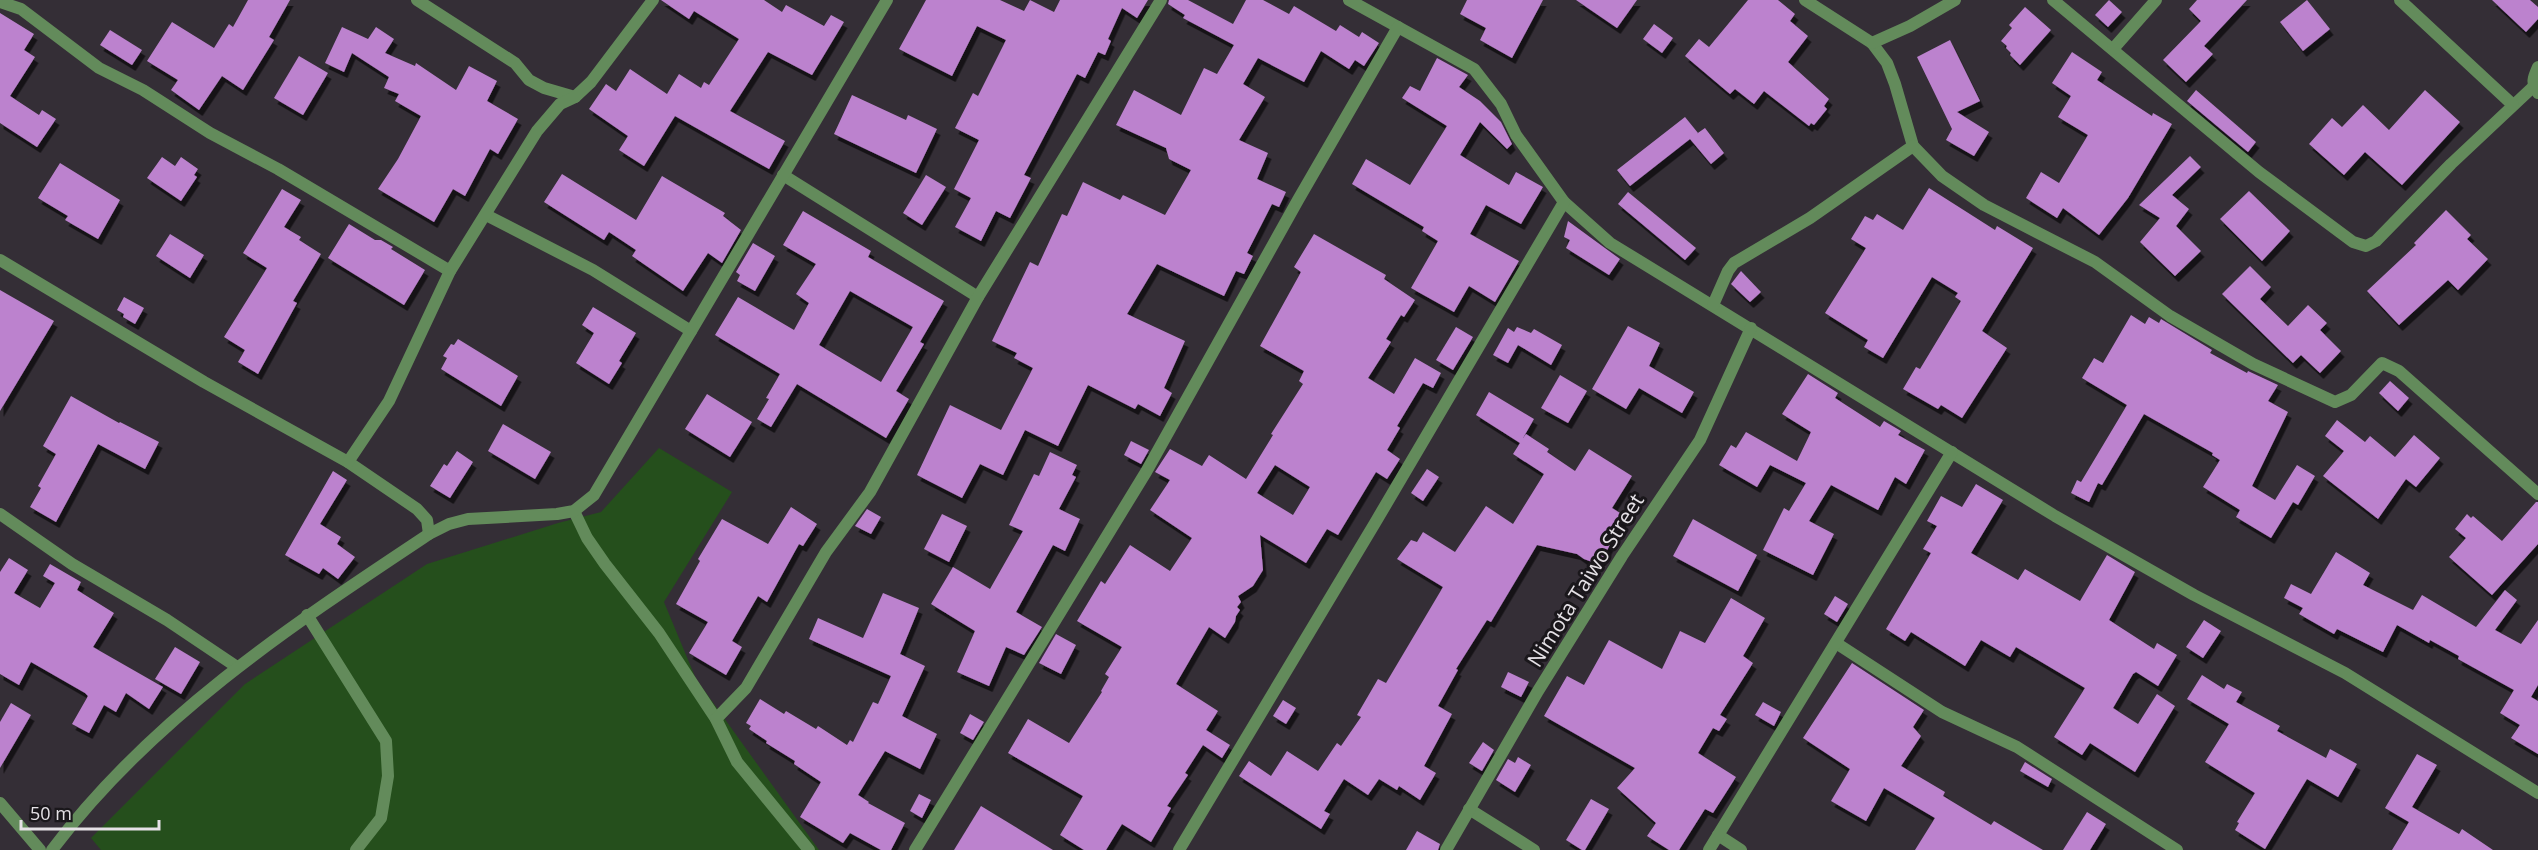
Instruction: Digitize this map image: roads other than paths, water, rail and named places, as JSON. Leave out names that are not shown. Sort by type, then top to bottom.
[{"type":"street","points":[[417,0],[515,63],[529,80],[544,88],[575,97]]},
{"type":"street","points":[[348,462],[389,401],[450,271],[537,131],[560,104],[575,97],[591,82],[653,0]]},
{"type":"street","points":[[52,850],[121,770],[159,731],[307,615],[429,534],[449,524],[468,519],[574,511],[594,495],[887,0]]},
{"type":"street","points":[[716,719],[746,688],[826,552],[870,492],[978,297],[1161,0]]},
{"type":"street","points":[[1349,0],[1474,69],[1501,104],[1516,135],[1539,164],[1564,202],[1610,243],[2055,516],[2184,590],[2345,673],[2538,793]]},
{"type":"street","points":[[1805,0],[1872,43],[1887,63],[1913,146],[1942,176],[1984,205],[2085,256],[2170,316],[2253,364],[2335,402],[2351,395],[2382,363],[2398,371],[2538,494]]},
{"type":"street","points":[[1872,43],[1910,26],[1955,0]]},
{"type":"street","points":[[2053,0],[2259,172],[2353,242],[2366,246],[2376,241],[2451,164],[2513,105],[2536,90],[2533,78],[2538,67]]},
{"type":"street","points":[[2113,49],[2156,0]]},
{"type":"street","points":[[2400,0],[2513,105]]},
{"type":"street","points":[[0,2],[21,9],[99,68],[143,90],[210,133],[278,169],[450,271]]},
{"type":"street","points":[[915,850],[1146,472],[1398,27]]},
{"type":"street","points":[[1713,305],[1734,263],[1810,218],[1913,146]]},
{"type":"street","points":[[783,175],[978,297]]},
{"type":"street","points":[[1179,850],[1376,524],[1564,202]]},
{"type":"street","points":[[486,215],[593,270],[691,331]]},
{"type":"street","points":[[0,260],[204,382],[348,462],[417,509],[427,520],[429,534]]},
{"type":"street","name":"Nimota Taiwo Street","points":[[1446,850],[1538,692],[1622,556],[1700,440],[1751,328]]},
{"type":"street","points":[[1708,850],[1952,452]]},
{"type":"street","points":[[574,511],[599,555],[659,633],[716,719],[737,762],[809,850]]},
{"type":"street","points":[[0,514],[72,564],[167,620],[237,668]]},
{"type":"street","points":[[307,615],[386,741],[388,776],[381,818],[356,850]]},
{"type":"street","points":[[1836,643],[1942,712],[2017,747],[2178,850]]},
{"type":"street","points":[[0,803],[40,850]]},
{"type":"street","points":[[1469,809],[1534,850]]},
{"type":"street","points":[[1718,835],[1742,850]]}]
